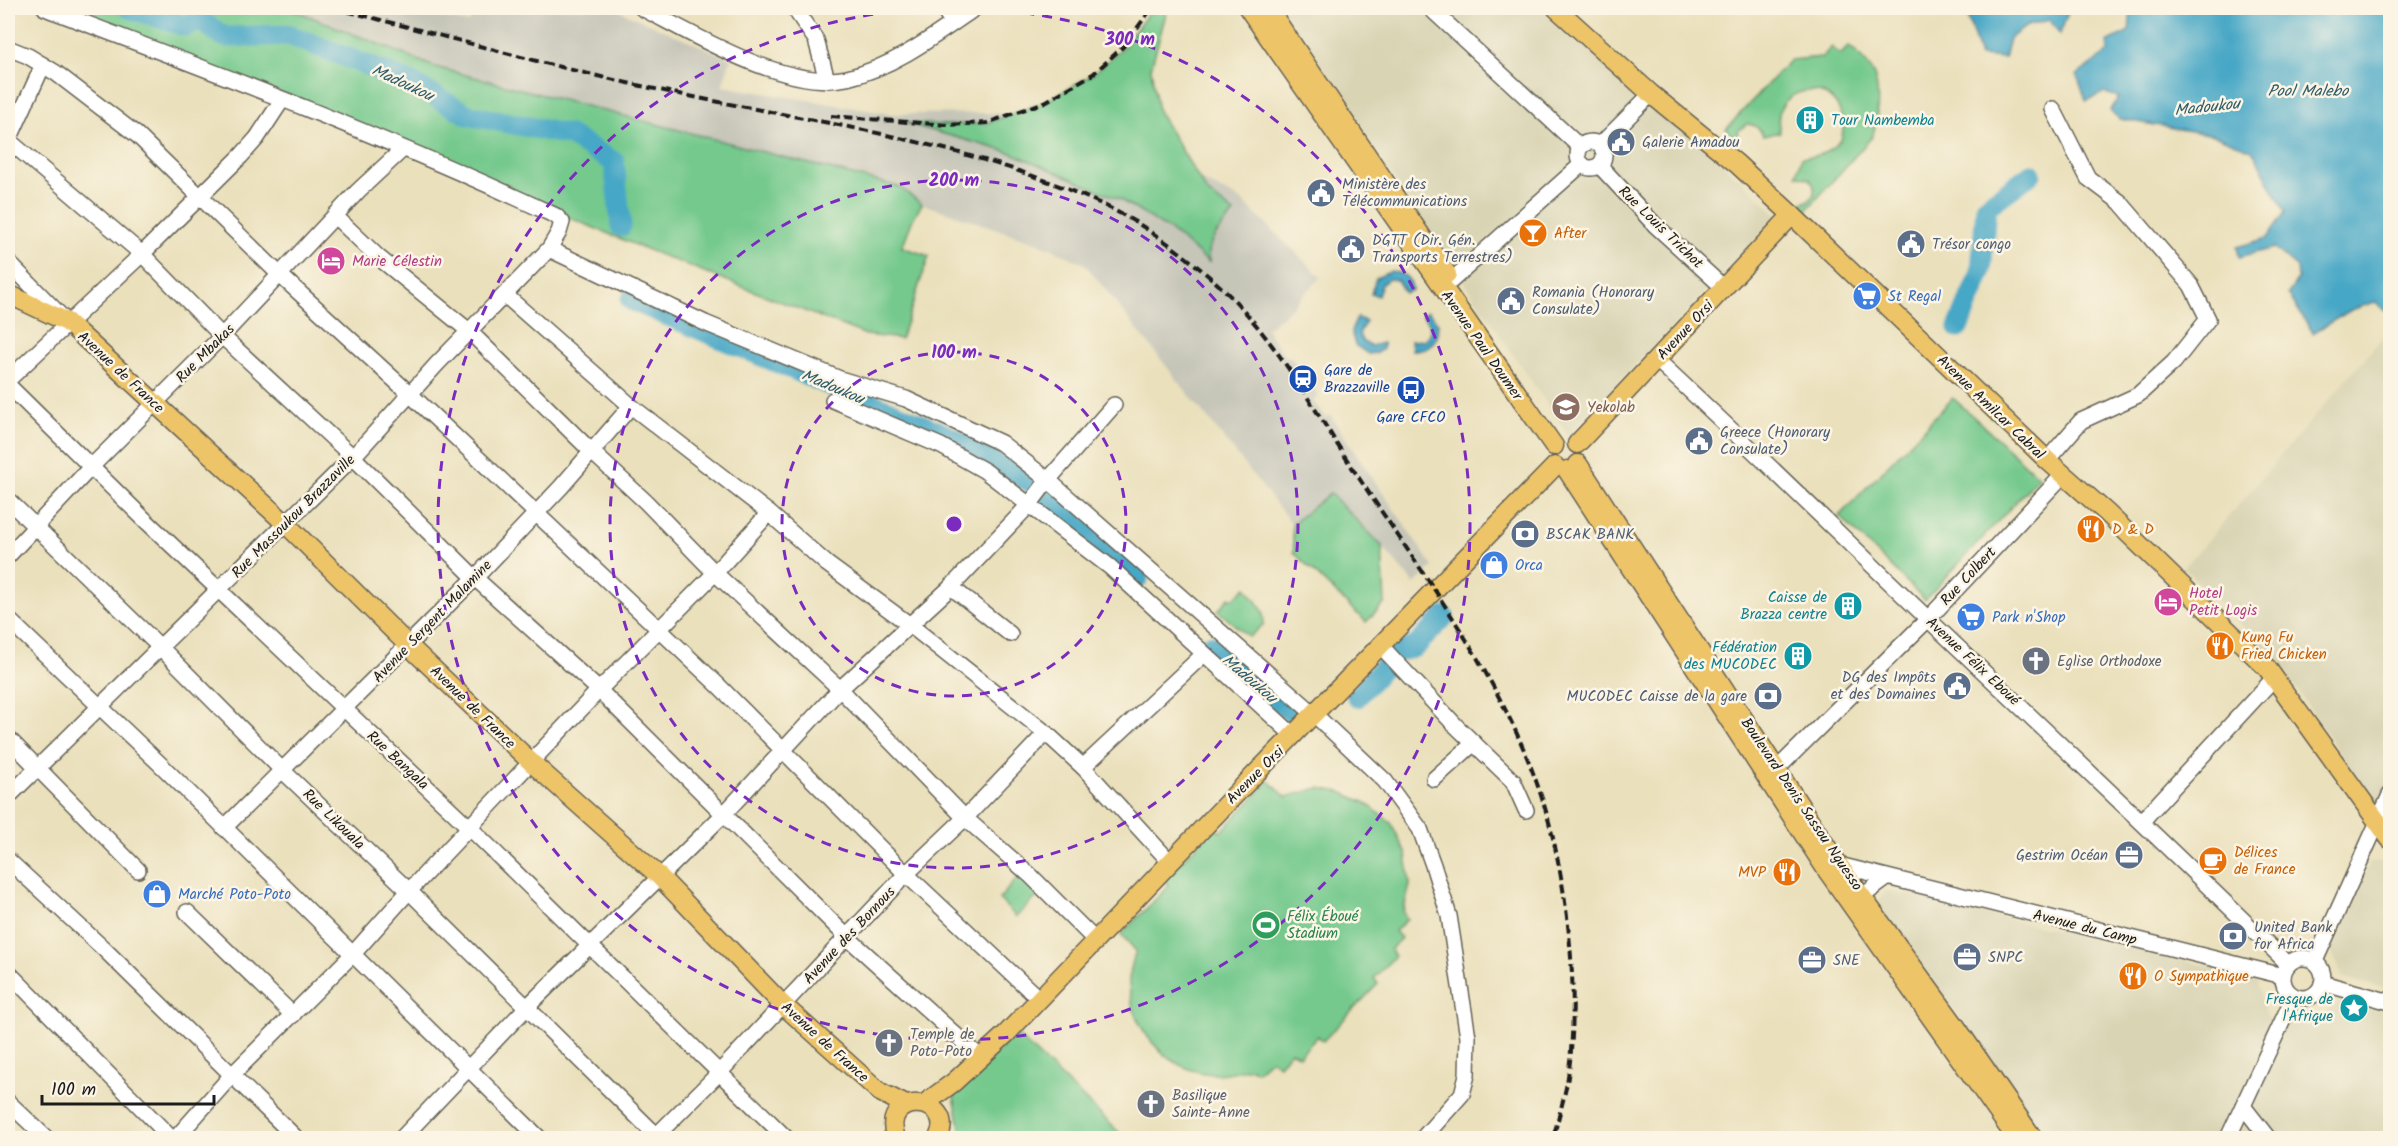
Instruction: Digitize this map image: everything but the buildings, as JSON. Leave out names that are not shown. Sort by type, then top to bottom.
[{"type":"main road","name":"Avenue Paul Doumer","points":[[1248,8],[1451,280],[1565,443]]},
{"type":"main road","name":"Avenue Paul Doumer","points":[[1268,8],[1368,168],[1565,443]]},
{"type":"main road","name":"Avenue Amilcar Cabral","points":[[1556,8],[1652,94],[1737,164],[1792,215],[2047,460],[2107,513],[2275,677],[2391,839]]},
{"type":"main road","name":"Avenue Orsi","points":[[1565,443],[1657,360],[1792,215]]},
{"type":"main road","name":"Avenue de France","points":[[8,294],[67,322],[286,524],[532,763],[659,876],[783,1005],[916,1126]]},
{"type":"main road","points":[[1565,443],[1581,454],[1567,467],[1551,459],[1565,443]]},
{"type":"main road","name":"Avenue Orsi","points":[[916,1126],[954,1082],[1171,864],[1380,645],[1567,467]]},
{"type":"main road","name":"Boulevard Denis Sassou Nguesso","points":[[1567,467],[1773,773],[1830,863],[2033,1138]]},
{"type":"main road","name":"Boulevard Denis Sassou Nguesso","points":[[1857,900],[2016,1138]]},
{"type":"street","points":[[45,8],[403,149]]},
{"type":"street","points":[[642,8],[724,49],[765,66],[799,77],[827,80],[855,75],[895,59],[975,8]]},
{"type":"street","points":[[794,8],[816,40],[827,80]]},
{"type":"street","points":[[942,8],[953,23]]},
{"type":"street","points":[[1430,8],[1580,147]]},
{"type":"street","points":[[8,48],[43,65],[115,117],[280,275],[411,395],[719,686],[906,874],[1039,999]]},
{"type":"street","points":[[43,65],[8,141],[142,254],[222,336],[353,457],[475,578],[599,690],[847,937],[980,1057]]},
{"type":"street","points":[[1600,145],[1652,94]]},
{"type":"street","points":[[8,380],[67,322],[142,254],[257,138],[282,100]]},
{"type":"street","points":[[2047,460],[2080,421],[2138,395],[2174,362],[2208,319],[2191,285],[2120,202],[2088,178],[2053,109]]},
{"type":"street","points":[[1588,142],[1600,145],[1604,157],[1599,165],[1589,168],[1582,164],[1578,157],[1580,147],[1588,142]]},
{"type":"street","name":"Rue Mbakas","points":[[8,556],[92,466],[222,336],[358,191],[403,149]]},
{"type":"street","name":"Rue Massoukou Brazzaville","points":[[8,797],[353,457],[469,331],[549,249],[562,222],[556,216],[483,182],[403,149]]},
{"type":"street","points":[[1451,280],[1582,164]]},
{"type":"street","name":"Rue Louis Trichot","points":[[1599,165],[1655,225],[1724,288]]},
{"type":"street","points":[[336,217],[378,257],[469,331],[646,502],[715,573],[840,689],[965,818],[1030,875],[1095,940]]},
{"type":"street","points":[[549,249],[705,323],[840,379],[906,399],[1000,443],[1048,480],[1314,714],[1385,781],[1420,829],[1449,916],[1468,1037],[1467,1076],[1462,1094],[1424,1138]]},
{"type":"street","points":[[8,261],[67,322]]},
{"type":"street","points":[[506,295],[631,406],[769,513],[827,564],[910,625],[1046,734],[1083,767],[1171,864]]},
{"type":"street","name":"Avenue Félix Eboué","points":[[1657,360],[1759,454],[1928,619],[2142,820],[2286,970]]},
{"type":"street","name":"Rue Bangala","points":[[8,385],[344,710],[470,828],[718,1074],[786,1138]]},
{"type":"street","points":[[833,400],[941,446],[985,471],[1110,567],[1294,736]]},
{"type":"street","points":[[411,1135],[467,1070],[527,1007],[723,815],[840,689],[951,587],[1029,505],[1114,405]]},
{"type":"street","name":"Avenue Sergent Malamine","points":[[224,828],[475,578],[561,487],[631,406]]},
{"type":"street","name":"Rue Colbert","points":[[1773,773],[1928,619],[2064,474]]},
{"type":"street","name":"Rue Likouala","points":[[8,500],[160,647],[283,771],[409,891],[657,1138]]},
{"type":"street","points":[[8,972],[173,1138],[231,1076],[352,955],[409,891],[599,690],[715,573],[769,513]]},
{"type":"street","points":[[951,587],[1010,634]]},
{"type":"street","points":[[8,619],[539,1138]]},
{"type":"street","points":[[1380,645],[1513,781],[1526,810]]},
{"type":"street","points":[[1083,767],[1204,654]]},
{"type":"street","points":[[2142,820],[2275,677]]},
{"type":"street","name":"Avenue des Bornous","points":[[657,1138],[906,874],[965,818],[1046,734]]},
{"type":"street","points":[[8,738],[138,870]]},
{"type":"street","points":[[1434,779],[1474,743]]},
{"type":"street","points":[[2315,961],[2391,795]]},
{"type":"street","points":[[8,860],[105,950],[296,1138]]},
{"type":"street","name":"Avenue du Camp","points":[[1830,863],[2286,970]]},
{"type":"street","points":[[1857,900],[1887,878]]},
{"type":"street","points":[[188,912],[293,1015]]},
{"type":"street","points":[[2296,958],[2315,961],[2323,975],[2322,983],[2314,995],[2308,998],[2294,996],[2284,984],[2286,970],[2296,958]]},
{"type":"street","points":[[2322,983],[2391,1002]]},
{"type":"street","points":[[2228,1138],[2294,996]]},
{"type":"street","points":[[8,1102],[46,1138]]},
{"type":"street","points":[[2244,1106],[2268,1138]]},
{"type":"shaded area","points":[[252,8],[398,8],[469,23],[476,8],[613,8],[731,59],[722,86],[890,114],[992,113],[1094,125],[1241,200],[1321,277],[1284,315],[1266,328],[1286,358],[1290,356],[1319,396],[1313,401],[1325,418],[1330,415],[1433,567],[1414,584],[1382,546],[1330,493],[1292,524],[1085,264],[1041,244],[899,196],[526,105]]},
{"type":"shaded area","points":[[1279,8],[1554,8],[1779,216],[1568,435]]},
{"type":"shaded area","points":[[2383,337],[2390,346],[2390,828],[2279,663],[2184,568]]},
{"type":"shaded area","points":[[2386,861],[2390,868],[2390,990],[2343,978],[2331,950],[2370,863]]},
{"type":"shaded area","points":[[1887,890],[2256,978],[2267,1016],[2293,1023],[2317,1019],[2345,999],[2390,1012],[2390,1138],[2045,1138],[1877,903]]},
{"type":"green space","points":[[46,8],[289,8],[435,67],[899,187],[922,204],[913,219],[902,247],[929,256],[901,339],[866,335],[643,248],[282,100]]},
{"type":"green space","points":[[1152,8],[1166,8],[1167,10],[1151,68],[1158,111],[1207,192],[1234,213],[1211,243],[1208,250],[1210,263],[1171,231],[1119,199],[1012,153],[905,123],[947,125],[987,123],[1045,102],[1093,74],[1123,47]]},
{"type":"green space","points":[[1849,46],[1870,67],[1876,81],[1877,106],[1874,131],[1872,137],[1804,213],[1795,204],[1806,202],[1812,197],[1813,184],[1810,179],[1796,175],[1802,157],[1825,153],[1842,138],[1842,117],[1835,102],[1823,94],[1810,91],[1796,94],[1785,102],[1779,115],[1780,132],[1763,136],[1757,127],[1747,124],[1739,130],[1736,139],[1726,129],[1790,60],[1822,57],[1832,47],[1840,55]]},
{"type":"green space","points":[[1953,398],[2039,477],[1925,600],[1839,516]]},
{"type":"green space","points":[[1330,493],[1382,546],[1385,603],[1366,622],[1294,553],[1292,524]]},
{"type":"green space","points":[[1246,587],[1263,611],[1264,624],[1249,637],[1218,611],[1229,597],[1233,599]]},
{"type":"green space","name":"Félix Éboué Stadium","points":[[1269,781],[1286,797],[1319,788],[1341,792],[1366,803],[1391,823],[1406,853],[1410,885],[1403,912],[1407,919],[1395,931],[1401,938],[1390,950],[1395,956],[1374,978],[1378,984],[1323,1041],[1318,1036],[1299,1056],[1291,1051],[1279,1065],[1271,1059],[1257,1071],[1251,1068],[1220,1074],[1198,1072],[1167,1057],[1144,1031],[1131,999],[1129,982],[1136,951],[1121,934],[1169,886],[1164,879],[1214,828],[1221,832]]},
{"type":"green space","points":[[1021,874],[1040,894],[1016,917],[999,899]]},
{"type":"green space","points":[[1016,1034],[1125,1138],[962,1138],[954,1096]]},
{"type":"water","points":[[1965,8],[2067,8],[2068,13],[2060,34],[2049,20],[2027,26],[2009,39],[2004,58],[1980,56]]},
{"type":"water","name":"Pool Malebo","points":[[2131,8],[2390,8],[2390,313],[2375,302],[2351,310],[2313,333],[2288,294],[2298,279],[2297,268],[2274,248],[2239,257],[2237,247],[2267,238],[2285,212],[2252,150],[2214,135],[2120,119],[2110,111],[2119,97],[2104,93],[2086,101],[2077,75],[2108,52],[2107,42],[2129,31]]},
{"type":"water","points":[[1391,271],[1406,276],[1412,290],[1405,293],[1397,280],[1389,279],[1382,284],[1378,296],[1371,293],[1376,278]]},
{"type":"water","points":[[1428,311],[1438,323],[1435,340],[1424,349],[1412,350],[1411,341],[1425,340],[1430,334],[1430,325],[1422,315]]},
{"type":"water","points":[[1357,318],[1366,321],[1359,334],[1363,342],[1371,346],[1383,343],[1383,349],[1368,354],[1355,345],[1351,331]]},
{"type":"waterway","name":"Madoukou","points":[[129,8],[185,26],[201,21],[225,37],[289,35],[410,82],[468,115],[569,135],[614,162],[621,226]]},
{"type":"waterway","name":"Madoukou","points":[[1958,328],[1981,272],[1986,207],[2031,174]]},
{"type":"waterway","name":"Madoukou","points":[[631,300],[953,438],[1030,482]]},
{"type":"waterway","name":"Madoukou","points":[[1048,498],[1138,578]]},
{"type":"waterway","name":"Madoukou","points":[[1396,652],[1415,647],[1444,617]]},
{"type":"waterway","name":"Madoukou","points":[[1210,645],[1290,711]]},
{"type":"waterway","name":"Madoukou","points":[[1357,697],[1385,665]]},
{"type":"railway","points":[[334,8],[599,76],[870,132],[985,160],[1042,179],[1114,210],[1163,240],[1222,288],[1260,329],[1277,352],[1445,605],[1499,697],[1522,746],[1541,795],[1555,847],[1561,875],[1572,965],[1571,1055],[1567,1083],[1553,1138]]},
{"type":"railway","points":[[831,116],[947,125],[987,123],[1045,102],[1093,74],[1123,47],[1152,8]]},
{"type":"place","name":"Tour Nambemba","points":[[1810,120]]},
{"type":"place","name":"Galerie Amadou","points":[[1621,142]]},
{"type":"place","name":"Ministère des Télécommunications","points":[[1321,193]]},
{"type":"place","name":"After","points":[[1533,233]]},
{"type":"place","name":"Trésor congo","points":[[1911,244]]},
{"type":"place","name":"DGTT (Dir. Gén. Transports Terrestres)","points":[[1351,249]]},
{"type":"place","name":"Marie Célestin","points":[[331,261]]},
{"type":"place","name":"St Regal","points":[[1867,296]]},
{"type":"place","name":"Romania (Honorary Consulate)","points":[[1511,301]]},
{"type":"place","name":"Gare de Brazzaville","points":[[1303,379]]},
{"type":"place","name":"Gare CFCO","points":[[1411,390]]},
{"type":"place","name":"Yekolab","points":[[1566,407]]},
{"type":"place","name":"Greece (Honorary Consulate)","points":[[1699,441]]},
{"type":"place","name":"D & D","points":[[2091,529]]},
{"type":"place","name":"BSCAK BANK","points":[[1525,534]]},
{"type":"place","name":"Orca","points":[[1494,565]]},
{"type":"place","name":"Hotel Petit Logis","points":[[2168,602]]},
{"type":"place","name":"Caisse de Brazza centre","points":[[1848,606]]},
{"type":"place","name":"Park n'Shop","points":[[1971,617]]},
{"type":"place","name":"Kung Fu Fried Chicken","points":[[2220,646]]},
{"type":"place","name":"Fédération des MUCODEC","points":[[1798,656]]},
{"type":"place","name":"Eglise Orthodoxe","points":[[2036,661]]},
{"type":"place","name":"DG des Impôts et des Domaines","points":[[1957,686]]},
{"type":"place","name":"MUCODEC Caisse de la gare","points":[[1768,696]]},
{"type":"place","name":"Gestrim Océan","points":[[2129,855]]},
{"type":"place","name":"Délices de France","points":[[2213,861]]},
{"type":"place","name":"MVP","points":[[1787,872]]},
{"type":"place","name":"Marché Poto-Poto","points":[[157,894]]},
{"type":"place","name":"Félix Éboué Stadium","points":[[1266,925]]},
{"type":"place","name":"United Bank for Africa","points":[[2233,936]]},
{"type":"place","name":"SNPC","points":[[1967,957]]},
{"type":"place","name":"SNE","points":[[1812,960]]},
{"type":"place","name":"O Sympathique","points":[[2133,976]]},
{"type":"place","name":"Fresque de l'Afrique","points":[[2354,1008]]},
{"type":"place","name":"Temple de Poto-Poto","points":[[889,1043]]},
{"type":"place","name":"Basilique Sainte-Anne","points":[[1151,1104]]}]
